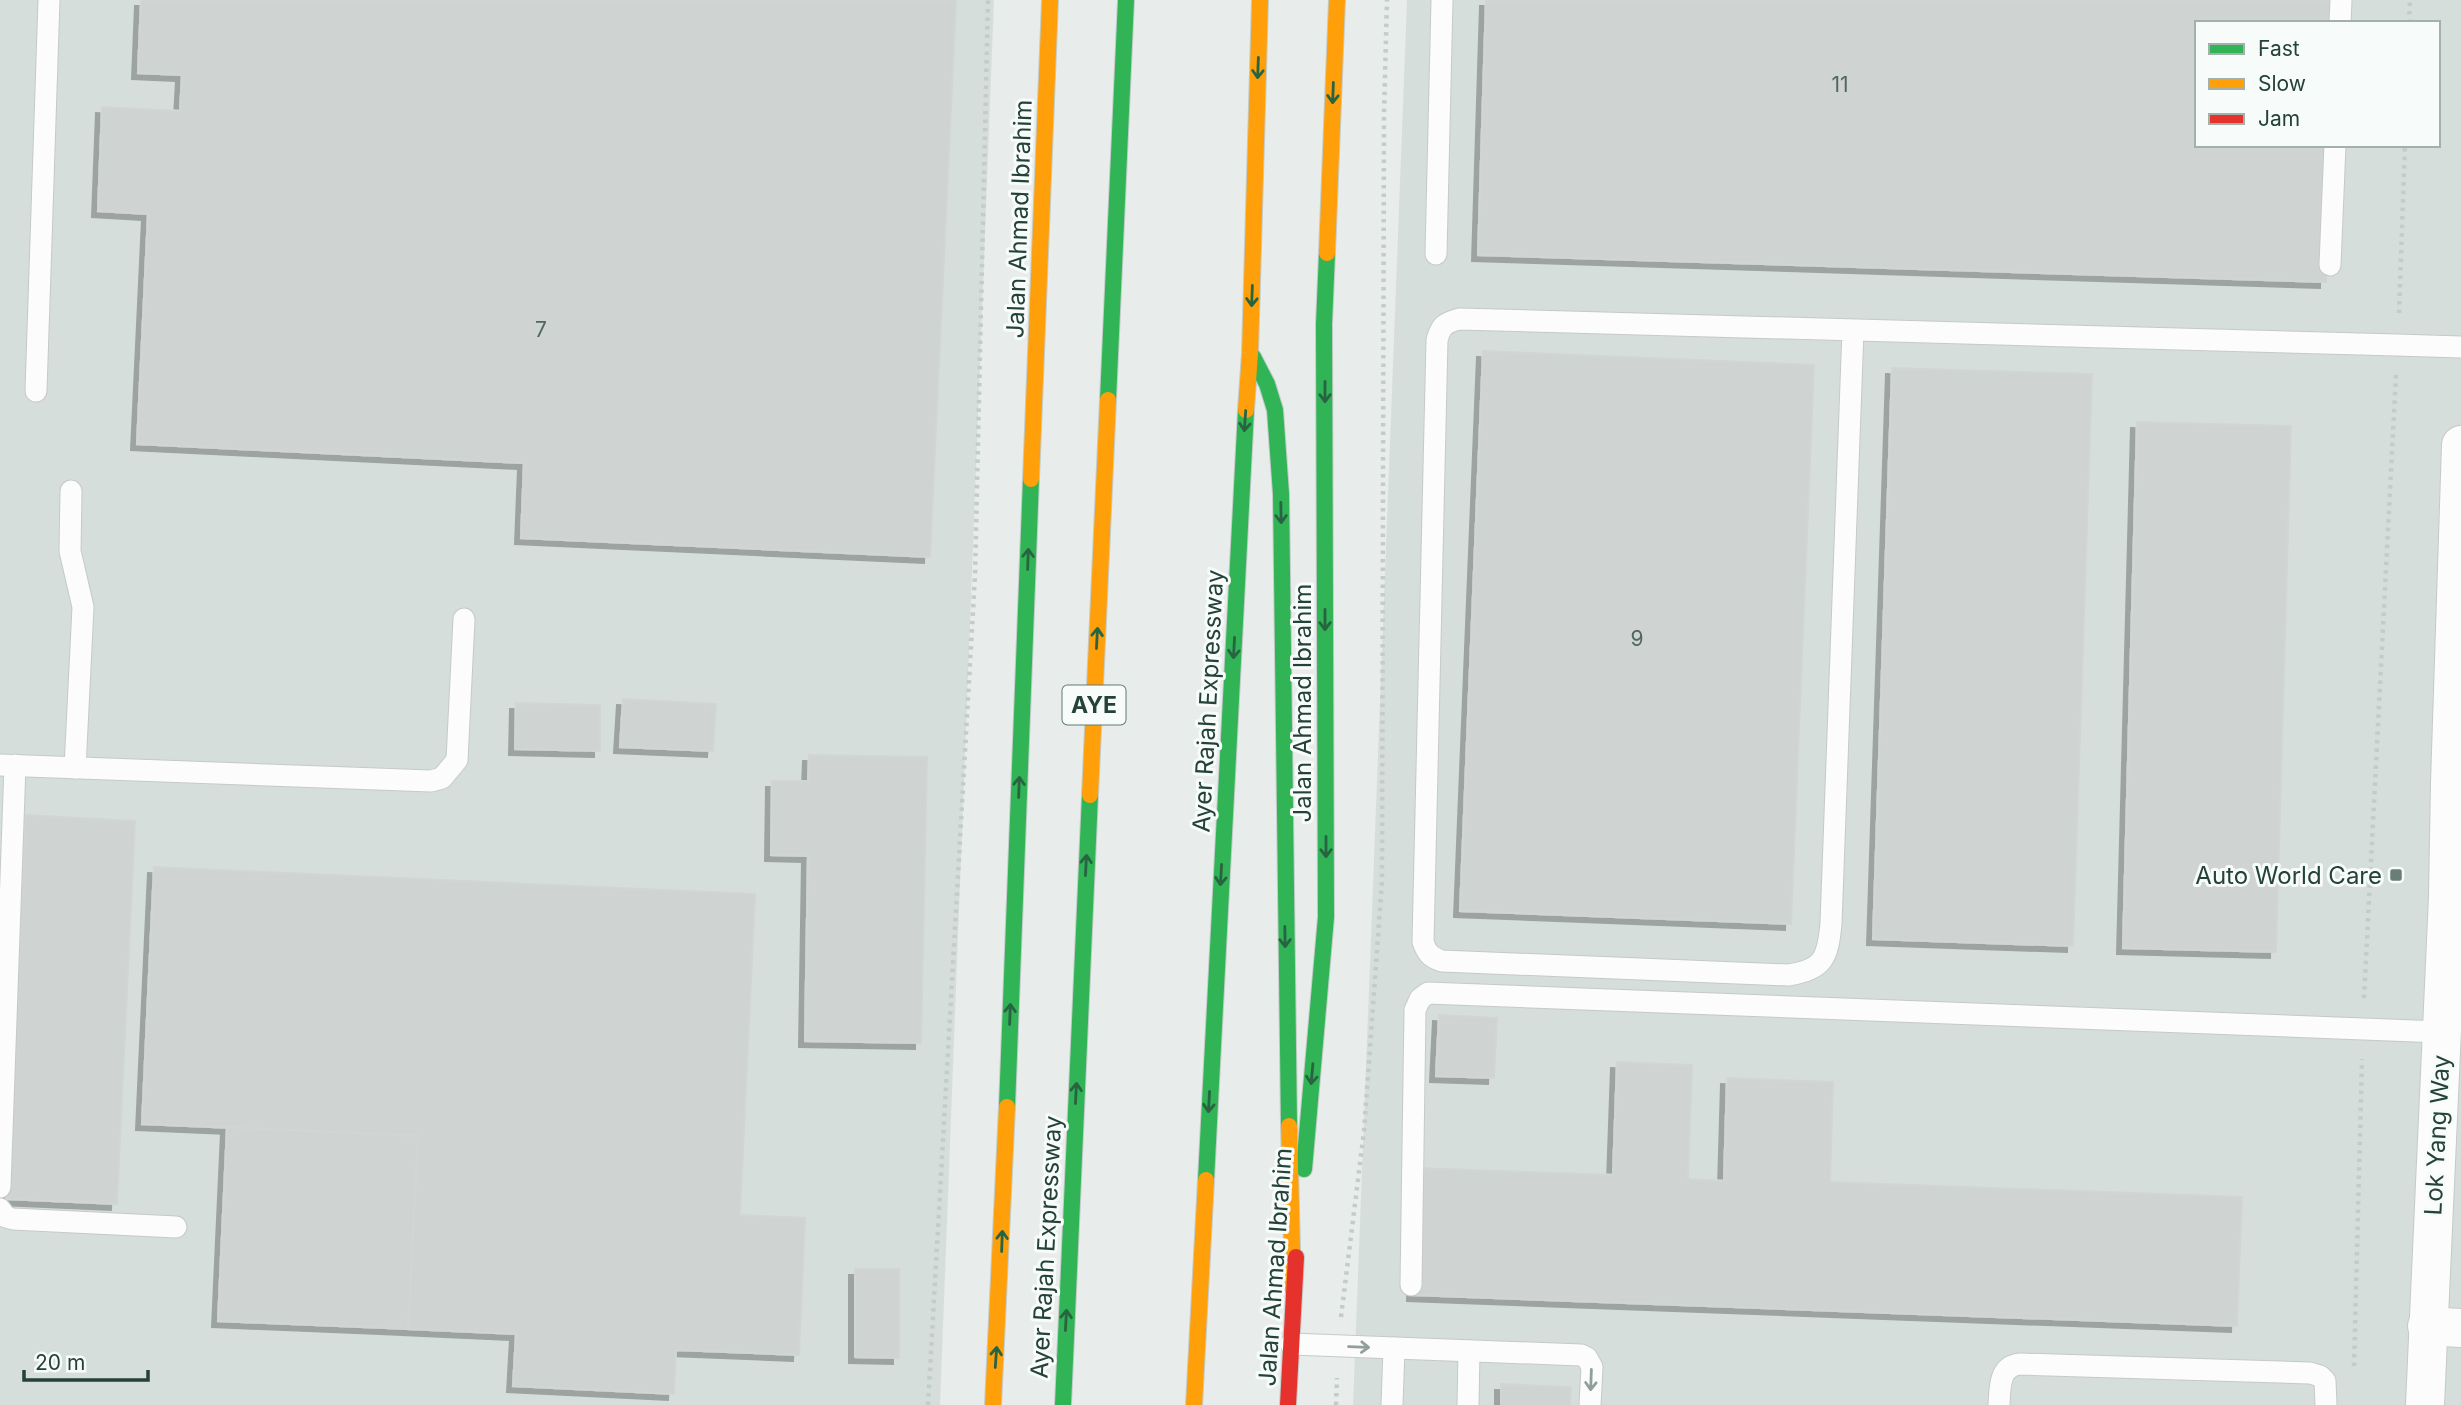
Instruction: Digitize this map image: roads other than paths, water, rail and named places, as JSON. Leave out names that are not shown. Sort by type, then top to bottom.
[{"type":"main road","name":"Jalan Ahmad Ibrahim","points":[[993,1405],[1001,1268],[1050,0]]},
{"type":"main road","name":"Ayer Rajah Expressway","points":[[1061,1405],[1126,0]]},
{"type":"main road","name":"Ayer Rajah Expressway","points":[[1194,1405],[1250,352],[1260,0]]},
{"type":"main road","name":"Jalan Ahmad Ibrahim","points":[[1288,1405],[1293,1290],[1326,917],[1324,324],[1337,0]]},
{"type":"main road","points":[[1250,352],[1267,384],[1275,411],[1281,494],[1285,927],[1293,1290]]},
{"type":"street","name":"Lok Yang Way","points":[[2425,1405],[2444,1327],[2441,1032],[2455,783],[2461,445]]},
{"type":"lane","points":[[36,391],[49,0]]},
{"type":"lane","points":[[1436,254],[1442,0]]},
{"type":"lane","points":[[2340,21],[2341,0]]},
{"type":"lane","points":[[2330,265],[2335,147]]},
{"type":"lane","points":[[1853,330],[1831,923],[1829,944],[1824,958],[1816,968],[1788,975],[1442,961],[1434,958],[1427,953],[1423,942],[1437,340],[1445,323],[1459,319],[2397,345],[2461,347]]},
{"type":"lane","points":[[71,491],[70,551],[83,607],[75,768]]},
{"type":"lane","points":[[0,1187],[8,765],[431,781],[442,778],[457,760],[464,620]]},
{"type":"lane","points":[[1410,1285],[1415,1010],[1420,999],[1428,993],[2441,1032]]},
{"type":"lane","points":[[0,1209],[6,1217],[13,1219],[176,1227]]},
{"type":"lane","points":[[1291,1344],[1581,1355],[1587,1357],[1591,1367],[1590,1405]]},
{"type":"lane","points":[[1392,1405],[1394,1348]]},
{"type":"lane","points":[[1468,1405],[1469,1351]]},
{"type":"lane","points":[[1999,1405],[2000,1386],[2006,1369],[2020,1364],[2309,1373],[2320,1376],[2325,1381],[2326,1405]]},
{"type":"place","name":"Auto World Care","points":[[2396,875]]}]
